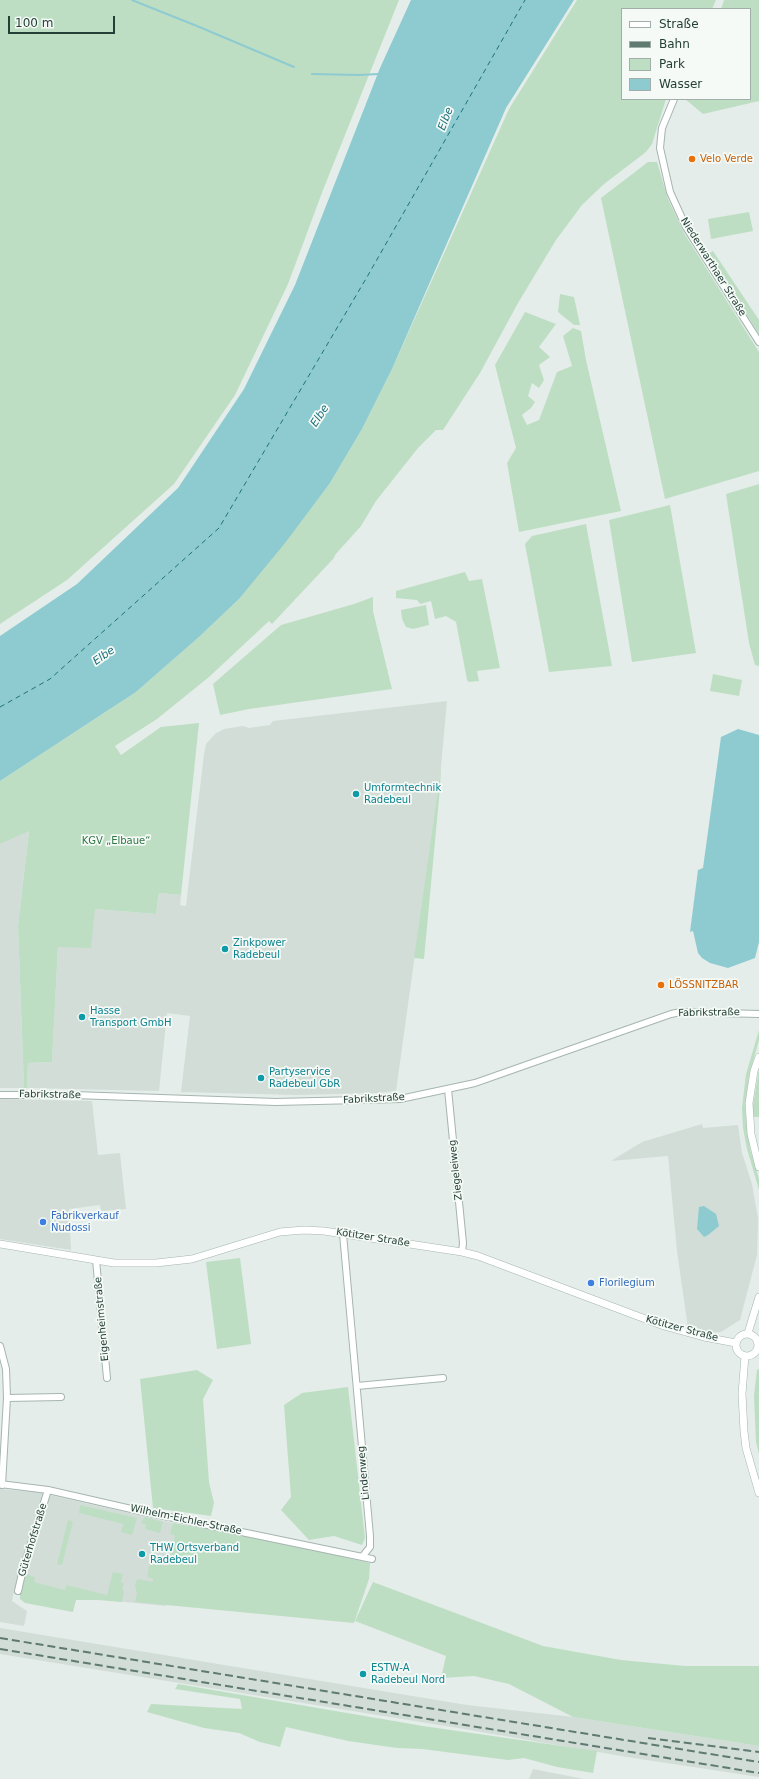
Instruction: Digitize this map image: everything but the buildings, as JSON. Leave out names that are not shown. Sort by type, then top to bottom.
[{"type":"street","name":"Niederwarthaer Straße","points":[[674,100],[662,128],[660,148],[670,192],[686,227],[759,342]]},
{"type":"street","name":"Fabrikstraße","points":[[0,1095],[74,1095],[282,1102],[400,1099],[475,1083],[671,1014],[682,1012],[759,1014]]},
{"type":"street","points":[[759,1057],[751,1088],[749,1119],[759,1167]]},
{"type":"street","name":"Ziegeleiweg","points":[[448,1089],[463,1244],[462,1252]]},
{"type":"street","name":"Kötitzer Straße","points":[[0,1244],[96,1260],[135,1264],[177,1261],[199,1257],[280,1232],[304,1230],[344,1234],[462,1252],[478,1256],[664,1326],[704,1337],[736,1343]]},
{"type":"street","name":"Lindenweg","points":[[344,1234],[370,1547],[362,1557]]},
{"type":"street","name":"Eigenheimstraße","points":[[96,1260],[107,1378]]},
{"type":"street","points":[[748,1333],[759,1298]]},
{"type":"street","points":[[748,1333],[756,1338],[759,1347],[752,1355],[745,1356],[738,1352],[736,1343],[739,1337],[748,1333]]},
{"type":"street","points":[[0,1346],[6,1369],[7,1398],[1,1484]]},
{"type":"street","points":[[745,1356],[742,1394],[744,1430],[746,1448],[759,1493]]},
{"type":"street","points":[[356,1386],[443,1378]]},
{"type":"street","points":[[7,1398],[61,1397]]},
{"type":"street","name":"Wilhelm-Eichler-Straße","points":[[1,1484],[48,1490],[148,1513],[372,1559]]},
{"type":"street","name":"Güterhofstraße","points":[[18,1590],[48,1490]]},
{"type":"shaded area","points":[[447,701],[441,767],[396,1091],[377,1093],[297,1095],[181,1092],[190,1016],[167,1013],[159,1091],[27,1088],[28,1063],[52,1062],[58,947],[95,909],[156,914],[159,893],[181,895],[180,905],[186,906],[204,754],[206,744],[216,733],[224,729],[243,726],[249,728],[270,725],[273,721]]},
{"type":"shaded area","points":[[29,830],[18,926],[24,1088],[0,1088],[0,844]]},
{"type":"shaded area","points":[[0,1099],[92,1101],[98,1155],[120,1153],[126,1209],[101,1211],[100,1205],[69,1209],[71,1250],[0,1239]]},
{"type":"shaded area","points":[[702,1124],[703,1128],[738,1125],[742,1153],[752,1184],[758,1219],[757,1255],[740,1320],[721,1332],[711,1333],[688,1328],[677,1251],[668,1156],[611,1161],[642,1142]]},
{"type":"shaded area","points":[[0,1489],[36,1492],[187,1526],[166,1606],[14,1591],[12,1601],[27,1611],[24,1626],[0,1622]]},
{"type":"shaded area","points":[[0,1628],[467,1705],[573,1717],[759,1746],[759,1777],[627,1757],[464,1729],[0,1654]]},
{"type":"shaded area","points":[[533,1769],[584,1779],[529,1779]]},
{"type":"green space","points":[[0,0],[399,0],[323,190],[288,284],[235,395],[174,484],[67,580],[0,624]]},
{"type":"green space","name":"KGV „Elbaue“","points":[[577,0],[716,0],[712,8],[621,8],[621,100],[666,100],[652,144],[646,152],[604,184],[582,205],[556,240],[518,303],[480,373],[443,430],[436,430],[418,448],[376,501],[361,526],[334,558],[272,624],[269,621],[209,677],[157,719],[115,746],[121,755],[161,727],[199,723],[181,895],[159,893],[156,914],[95,909],[91,948],[58,947],[52,1062],[28,1063],[27,1088],[24,1088],[18,926],[29,831],[0,844],[0,781],[136,692],[199,637],[239,599],[330,483],[362,429],[392,369],[509,109]]},
{"type":"green space","points":[[724,0],[759,0],[759,101],[703,114],[686,100],[751,100],[751,8],[721,8]]},
{"type":"green space","points":[[648,162],[657,162],[668,199],[684,233],[759,352],[759,471],[665,499],[601,198]]},
{"type":"green space","points":[[749,212],[753,231],[711,239],[708,219]]},
{"type":"green space","points":[[713,251],[759,320],[759,334],[708,254]]},
{"type":"green space","points":[[560,294],[574,297],[580,325],[574,325],[558,312]]},
{"type":"green space","points":[[525,312],[556,324],[539,347],[550,357],[539,365],[544,380],[539,388],[532,383],[528,396],[535,402],[531,408],[522,415],[527,425],[539,420],[557,372],[572,366],[563,336],[573,328],[581,331],[586,360],[621,511],[519,532],[507,463],[516,448],[495,365]]},
{"type":"green space","points":[[759,484],[759,666],[755,665],[749,643],[726,494]]},
{"type":"green space","points":[[670,505],[696,653],[632,662],[609,520]]},
{"type":"green space","points":[[586,524],[612,666],[549,672],[525,544],[532,536]]},
{"type":"green space","points":[[465,572],[469,581],[482,579],[500,668],[477,671],[479,681],[469,682],[467,680],[456,622],[446,616],[435,619],[431,601],[420,604],[417,600],[396,598],[396,591]]},
{"type":"green space","points":[[373,597],[373,611],[392,689],[249,709],[220,715],[213,684],[281,625]]},
{"type":"green space","points":[[426,605],[429,625],[413,629],[406,627],[402,619],[401,610]]},
{"type":"green space","points":[[713,674],[742,680],[739,696],[710,691]]},
{"type":"green space","points":[[441,767],[424,959],[414,958]]},
{"type":"green space","points":[[759,1030],[759,1040],[749,1076],[745,1109],[750,1149],[759,1179],[759,1190],[747,1149],[743,1128],[742,1108],[746,1074]]},
{"type":"green space","points":[[759,1069],[759,1117],[753,1117],[753,1105]]},
{"type":"green space","points":[[240,1258],[251,1344],[217,1349],[206,1262]]},
{"type":"green space","points":[[759,1369],[759,1454],[756,1442],[754,1396],[757,1370]]},
{"type":"green space","points":[[197,1370],[213,1380],[203,1399],[209,1482],[214,1503],[211,1516],[153,1508],[140,1379]]},
{"type":"green space","points":[[348,1387],[365,1538],[362,1545],[334,1536],[309,1540],[281,1510],[291,1497],[284,1405],[302,1393]]},
{"type":"green space","points":[[80,1505],[137,1518],[132,1535],[121,1532],[123,1524],[79,1513]]},
{"type":"green space","points":[[145,1517],[163,1522],[160,1533],[145,1529],[146,1524],[141,1523]]},
{"type":"green space","points":[[68,1520],[73,1522],[62,1565],[57,1564]]},
{"type":"green space","points":[[173,1523],[260,1538],[370,1563],[369,1579],[354,1623],[135,1602],[137,1593],[135,1586],[137,1579],[153,1582],[153,1579],[147,1577],[150,1562],[168,1566],[175,1536],[170,1534]]},
{"type":"green space","points":[[113,1572],[123,1574],[121,1582],[124,1583],[122,1590],[124,1591],[122,1602],[76,1600],[73,1612],[25,1603],[20,1599],[20,1592],[25,1574],[35,1577],[34,1582],[65,1590],[66,1585],[107,1595]]},
{"type":"green space","points":[[373,1582],[543,1646],[621,1660],[685,1666],[759,1666],[759,1746],[573,1717],[509,1684],[474,1676],[441,1678],[446,1656],[355,1621]]},
{"type":"green space","points":[[178,1684],[423,1726],[597,1751],[593,1773],[557,1767],[524,1758],[508,1760],[348,1741],[286,1727],[280,1747],[260,1742],[239,1733],[204,1728],[147,1712],[151,1704],[242,1709],[240,1699],[175,1689]]},
{"type":"water","name":"Elbe","points":[[411,0],[574,0],[506,108],[392,369],[362,429],[330,483],[285,543],[239,599],[199,637],[136,692],[0,781],[0,636],[77,584],[178,488],[244,389],[295,285],[380,68]]},
{"type":"water","points":[[738,729],[759,735],[759,942],[755,958],[728,968],[710,963],[702,958],[698,953],[693,931],[690,932],[698,870],[703,868],[721,737]]},
{"type":"water","points":[[704,1206],[716,1214],[719,1226],[704,1237],[697,1229],[699,1207]]},
{"type":"waterway","points":[[132,0],[294,67]]},
{"type":"waterway","points":[[312,74],[379,74]]},
{"type":"ferry route","points":[[0,707],[50,679],[219,528],[367,277],[525,0]]},
{"type":"railway","points":[[0,1638],[759,1762]]},
{"type":"railway","points":[[0,1649],[759,1773]]},
{"type":"railway","points":[[648,1738],[759,1752]]},
{"type":"place","name":"Velo Verde","points":[[692,159]]},
{"type":"place","name":"Umformtechnik Radebeul","points":[[356,794]]},
{"type":"place","name":"Zinkpower Radebeul","points":[[225,949]]},
{"type":"place","name":"LÖSSNITZBAR","points":[[661,985]]},
{"type":"place","name":"Hasse Transport GmbH","points":[[82,1017]]},
{"type":"place","name":"Partyservice Radebeul GbR","points":[[261,1078]]},
{"type":"place","name":"Fabrikverkauf Nudossi","points":[[43,1222]]},
{"type":"place","name":"Florilegium","points":[[591,1283]]},
{"type":"place","name":"THW Ortsverband Radebeul","points":[[142,1554]]},
{"type":"place","name":"ESTW-A Radebeul Nord","points":[[363,1674]]}]
